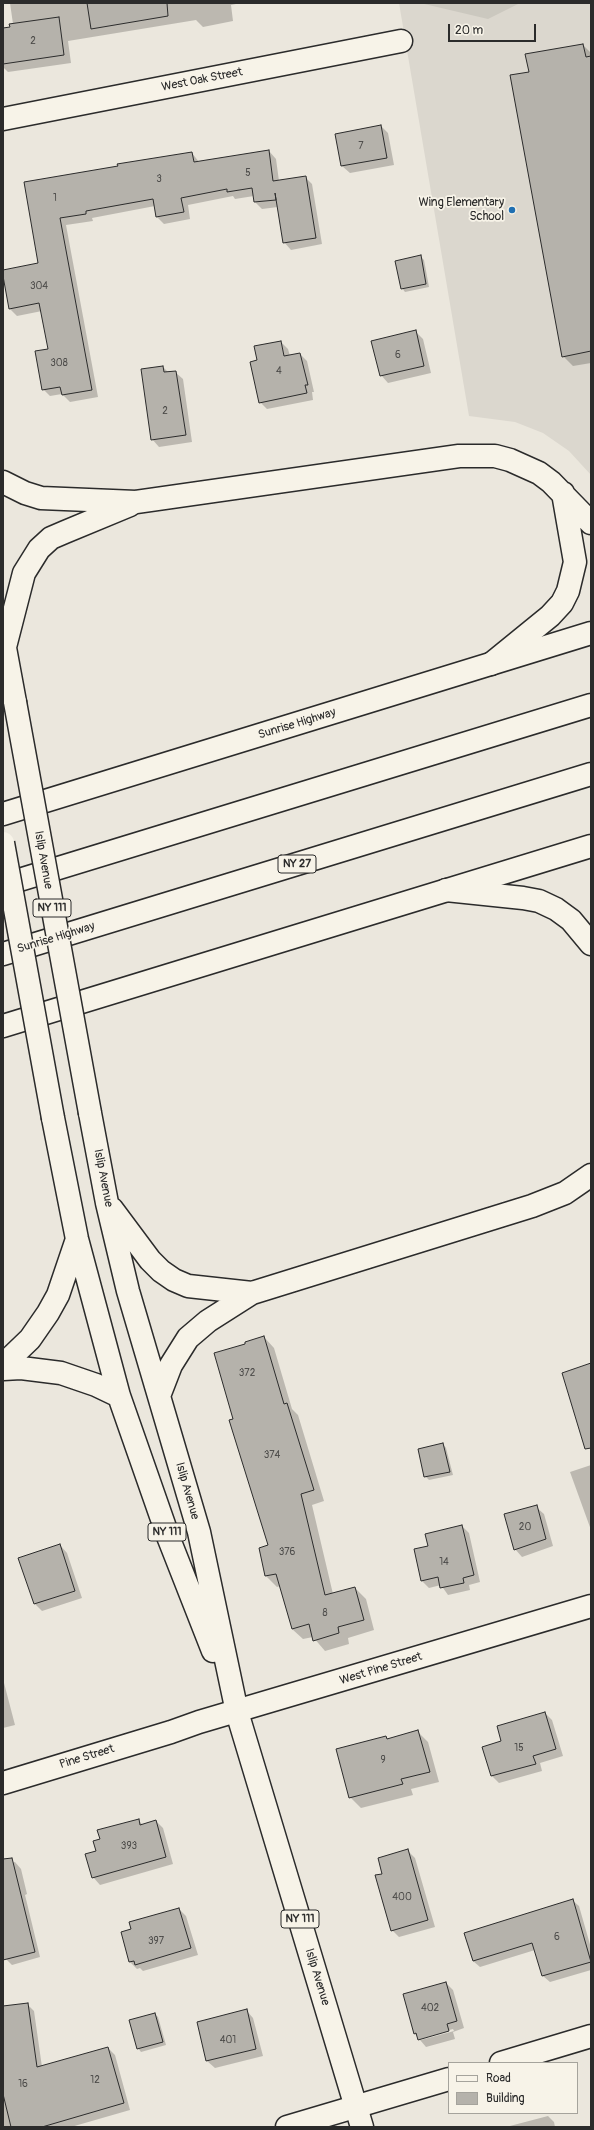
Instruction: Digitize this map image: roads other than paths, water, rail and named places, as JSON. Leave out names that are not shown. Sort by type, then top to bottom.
[{"type":"main road","name":"West Oak Street","points":[[3,119],[401,41]]},
{"type":"main road","points":[[3,482],[25,493],[41,498],[136,502],[471,455],[495,456],[526,466],[551,482],[591,524]]},
{"type":"main road","points":[[491,664],[550,616],[562,603],[568,591],[575,562],[563,493]]},
{"type":"main road","points":[[4,642],[24,573],[39,549],[51,538],[136,502]]},
{"type":"main road","name":"Sunrise Highway","points":[[3,814],[591,633]]},
{"type":"main road","name":"Islip Avenue","points":[[4,642],[107,1203],[143,1345],[198,1532],[237,1712],[362,2127]]},
{"type":"main road","points":[[3,885],[591,705]]},
{"type":"main road","name":"Sunrise Highway","points":[[3,954],[591,774]]},
{"type":"main road","name":"Islip Avenue","points":[[3,842],[53,1118],[77,1238],[118,1396],[169,1539],[237,1712]]},
{"type":"main road","points":[[3,1026],[591,846]]},
{"type":"main road","points":[[446,890],[539,901],[556,909],[571,920],[591,944]]},
{"type":"main road","points":[[159,1396],[171,1365],[188,1338],[208,1321],[252,1293],[543,1202],[565,1193],[591,1175]]},
{"type":"main road","points":[[107,1203],[150,1260],[161,1271],[174,1280],[188,1286],[252,1293]]},
{"type":"main road","points":[[3,1365],[30,1339],[48,1313],[58,1295],[77,1238]]},
{"type":"main road","points":[[3,1368],[21,1368],[61,1373],[96,1385],[118,1396]]},
{"type":"main road","name":"West Pine Street","points":[[171,1732],[199,1722],[591,1606]]},
{"type":"main road","name":"Pine Street","points":[[3,1783],[171,1732]]},
{"type":"main road","points":[[504,2062],[591,2036]]},
{"type":"main road","points":[[287,2127],[448,2079]]},
{"type":"place","name":"Wing Elementary School","points":[[512,210]]}]
